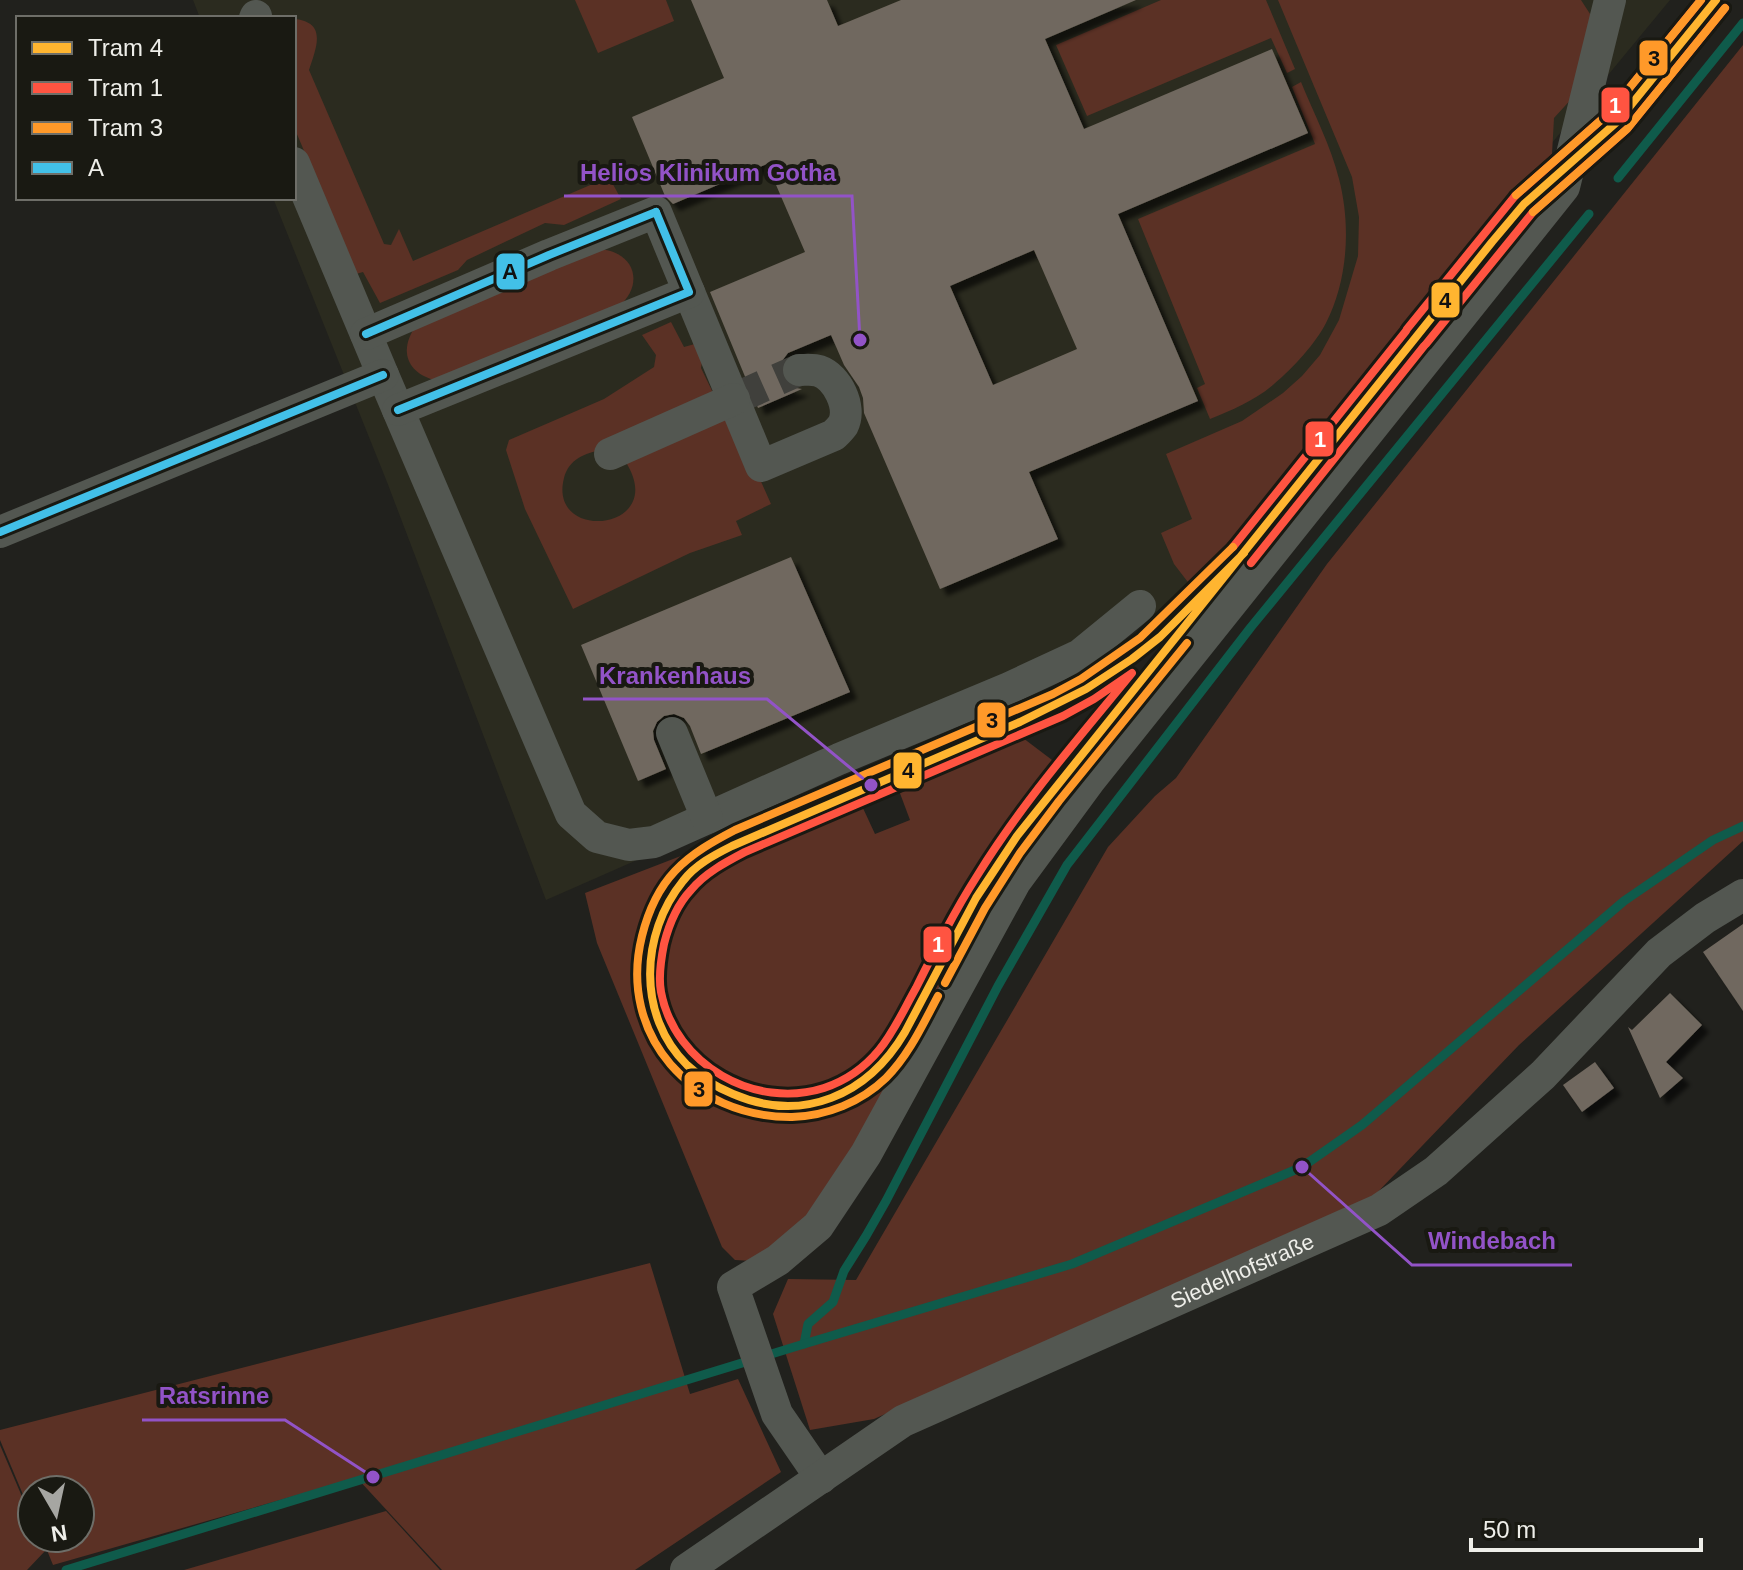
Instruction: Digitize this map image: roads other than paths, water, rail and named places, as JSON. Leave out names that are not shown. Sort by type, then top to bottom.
[{"type":"street","points":[[821,1478],[777,1414],[733,1287],[778,1260],[818,1226],[866,1154],[1015,882],[1090,780],[1564,187],[1610,0]]},
{"type":"street","points":[[296,168],[571,814],[597,837],[629,845],[654,842],[1080,655],[1140,606]]},
{"type":"street","points":[[366,334],[656,212],[761,466],[834,435],[843,427],[845,406],[836,384],[819,371],[799,370]]},
{"type":"street","points":[[398,410],[689,292]]},
{"type":"street","points":[[0,532],[383,375]]},
{"type":"street","points":[[610,454],[734,399]]},
{"type":"street","points":[[672,733],[707,818]]},
{"type":"street","name":"Siedelhofstraße","points":[[686,1570],[903,1421],[1379,1210],[1436,1171],[1543,1075],[1659,953],[1705,918],[1743,895]]},
{"type":"waterway","points":[[1618,178],[1743,23]]},
{"type":"waterway","points":[[804,1344],[808,1324],[833,1302],[844,1271],[886,1201],[998,986],[1067,865],[1251,627],[1589,214]]},
{"type":"waterway","points":[[66,1570],[1072,1264],[1302,1167],[1362,1125],[1624,901],[1713,840],[1743,826]]},
{"type":"tunnel","points":[[734,399],[799,370]]},
{"type":"tram line","name":"1","points":[[1515,196],[1609,113],[1701,0]]},
{"type":"tram line","name":"3","points":[[1516,195],[1609,113],[1701,0]]},
{"type":"tram line","name":"4","points":[[1244,553],[1160,637],[1086,689],[1020,722],[732,846],[693,870],[669,902],[658,925],[650,974],[652,999],[659,1023],[687,1065],[709,1082],[733,1094],[759,1103],[784,1106],[831,1098],[853,1087],[890,1054],[905,1032],[976,898],[1017,836],[1492,242],[1524,204],[1618,121],[1716,0]]},
{"type":"tram line","name":"1","points":[[1426,344],[1533,212],[1627,129],[1725,8]]},
{"type":"tram line","name":"3","points":[[1533,212],[1627,129],[1725,8]]},
{"type":"tram line","name":"1","points":[[1407,329],[1515,196]]},
{"type":"tram line","name":"1","points":[[1233,547],[1406,331]]},
{"type":"tram line","name":"1","points":[[1251,563],[1424,346]]},
{"type":"tram line","name":"3","points":[[938,996],[902,1059],[886,1078],[866,1094],[818,1114],[792,1117],[756,1114],[723,1103],[694,1087],[670,1064],[652,1037],[641,1007],[637,973],[642,936],[664,885],[682,865],[704,848],[735,830],[1053,694],[1081,679],[1140,638],[1233,547]]},
{"type":"tram line","name":"3","points":[[945,983],[985,908],[1020,853],[1187,643]]},
{"type":"tram line","name":"1","points":[[1132,673],[1051,772],[994,849],[953,917],[894,1028],[879,1050],[861,1068],[824,1088],[798,1093],[771,1093],[746,1087],[722,1076],[683,1041],[669,1018],[661,992],[661,962],[674,915],[703,878],[745,852],[1063,716],[1132,673]]},
{"type":"place","name":"Helios Klinikum Gotha","points":[[860,340]]},
{"type":"place","name":"Krankenhaus","points":[[871,785]]},
{"type":"place","name":"Windebach","points":[[1302,1167]]},
{"type":"place","name":"Ratsrinne","points":[[373,1477]]}]
